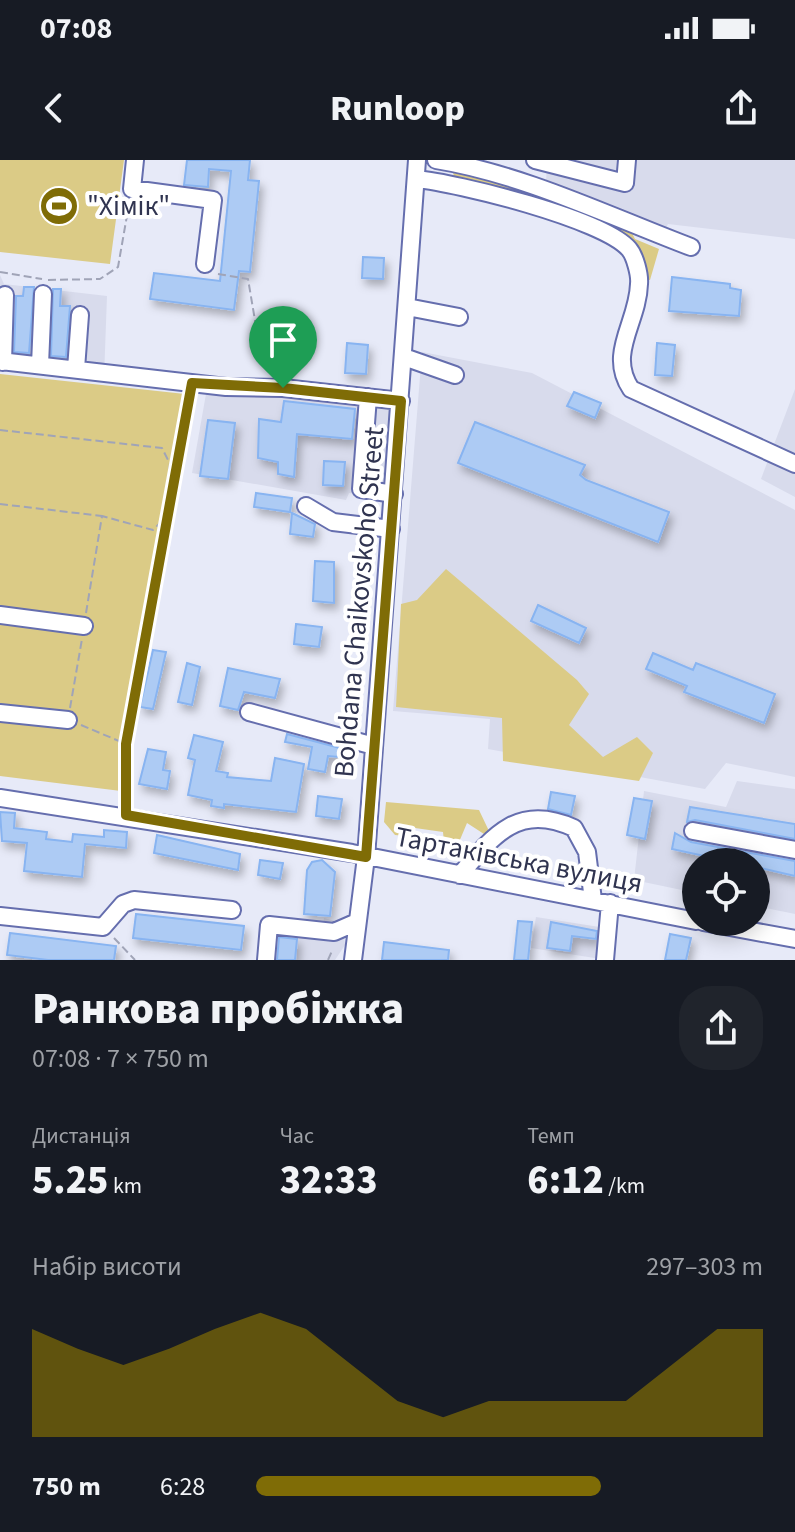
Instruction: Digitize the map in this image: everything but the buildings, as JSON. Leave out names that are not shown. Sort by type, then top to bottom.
[{"type":"street","points":[[135,160],[132,189],[213,200],[205,264]]},
{"type":"street","name":"Bohdana Chaikovskoho Street","points":[[353,960],[366,857],[417,160]]},
{"type":"street","points":[[436,160],[459,164],[552,194],[691,247]]},
{"type":"street","points":[[535,160],[625,183],[627,160]]},
{"type":"street","points":[[416,179],[450,182],[534,206],[614,237],[631,251],[640,283],[621,357],[620,374],[631,389],[795,464]]},
{"type":"street","points":[[40,365],[43,294]]},
{"type":"street","points":[[5,295],[2,362],[192,383],[283,388],[401,401]]},
{"type":"street","points":[[407,307],[459,317]]},
{"type":"street","points":[[76,369],[80,315]]},
{"type":"street","points":[[404,357],[455,375]]},
{"type":"street","points":[[368,397],[361,489],[394,494]]},
{"type":"street","points":[[306,506],[333,522],[391,529]]},
{"type":"street","points":[[0,615],[84,626]]},
{"type":"street","points":[[249,712],[374,746]]},
{"type":"street","points":[[0,713],[68,720]]},
{"type":"street","name":"Тартаківська вулиця","points":[[0,798],[126,815],[366,857],[682,918]]},
{"type":"street","points":[[460,875],[513,823],[543,818],[574,828],[587,852],[601,901],[605,960]]},
{"type":"street","points":[[693,831],[795,850]]},
{"type":"street","points":[[0,916],[103,927],[123,904],[134,900],[232,910]]},
{"type":"street","points":[[266,960],[269,925],[334,932],[357,922]]},
{"type":"street","points":[[770,934],[795,939]]},
{"type":"path","points":[[0,272],[46,280],[100,279],[118,267],[132,189]]},
{"type":"path","points":[[205,264],[213,273],[248,279],[260,350],[284,374],[283,388]]},
{"type":"path","points":[[126,815],[126,744],[192,383]]},
{"type":"path","points":[[0,430],[162,448],[170,464],[162,521]]},
{"type":"path","points":[[0,504],[102,516],[153,530],[169,514]]},
{"type":"path","points":[[102,516],[68,720],[126,744]]},
{"type":"path","points":[[103,927],[135,960]]},
{"type":"path","points":[[328,960],[332,951]]},
{"type":"shaded area","name":"\"Хімік\"","points":[[0,160],[124,160],[110,264],[0,252]]},
{"type":"shaded area","points":[[547,160],[795,160],[795,239],[668,224],[665,230],[546,185]]},
{"type":"shaded area","points":[[453,173],[484,175],[630,229],[635,239],[659,249],[650,280],[646,279],[633,244],[454,176]]},
{"type":"shaded area","points":[[0,275],[4,284],[107,296],[104,378],[0,370]]},
{"type":"shaded area","points":[[422,352],[532,373],[795,510],[795,777],[726,763],[705,789],[488,749],[490,719],[393,711]]},
{"type":"shaded area","points":[[0,374],[185,394],[121,791],[0,776]]},
{"type":"shaded area","points":[[795,389],[795,497],[761,479]]},
{"type":"shaded area","points":[[256,392],[389,407],[385,499],[349,493],[346,500],[192,473],[206,394]]},
{"type":"shaded area","points":[[446,569],[577,680],[589,694],[569,725],[603,757],[637,737],[653,753],[639,781],[503,761],[502,718],[396,707],[401,604],[417,600]]},
{"type":"shaded area","points":[[737,781],[795,789],[795,914],[770,909],[770,848],[682,848],[682,890],[634,880],[644,791],[726,807]]},
{"type":"shaded area","points":[[386,802],[479,810],[489,831],[484,834],[467,823],[454,854],[445,853],[443,832],[408,827],[406,836],[395,835],[384,822]]},
{"type":"shaded area","points":[[536,917],[606,928],[601,959],[531,948]]},
{"type":"shaded area","points":[[324,918],[343,923],[345,945],[335,960],[292,960],[296,930],[322,934]]},
{"type":"place","name":"\"Хімік\"","points":[[59,206]]},
{"type":"route","points":[[192,383],[283,388],[401,401],[366,857],[126,815],[126,744],[192,383]]}]
